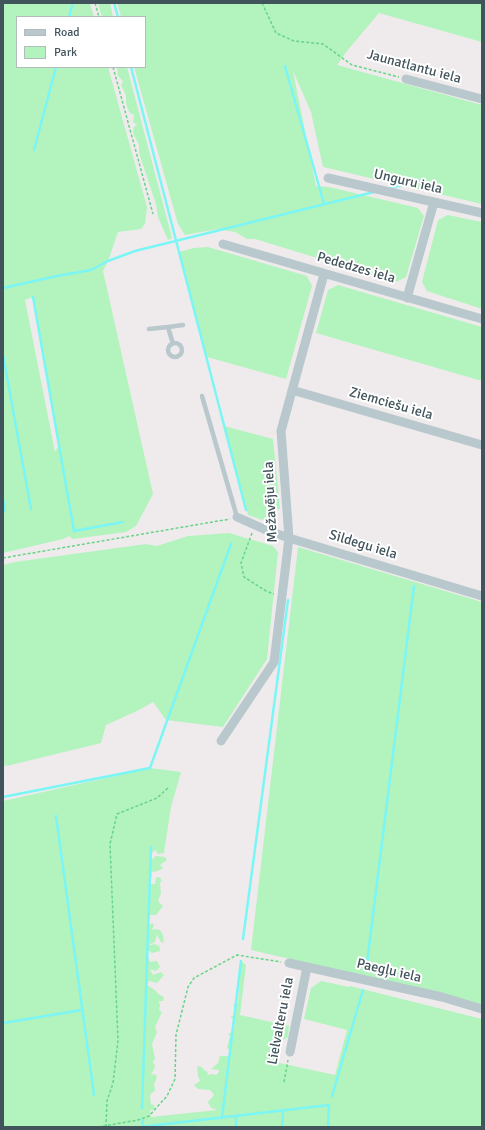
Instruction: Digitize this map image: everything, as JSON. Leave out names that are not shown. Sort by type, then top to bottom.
[{"type":"street","name":"Jaunatlantu iela","points":[[406,79],[482,99]]},
{"type":"street","name":"Unguru iela","points":[[328,178],[482,213]]},
{"type":"street","points":[[407,298],[434,202]]},
{"type":"street","name":"Pededzes iela","points":[[223,244],[262,254],[324,274],[482,319]]},
{"type":"street","name":"Mežavēju iela","points":[[221,741],[274,662],[289,538],[281,430],[324,274]]},
{"type":"street","name":"Ziemciešu iela","points":[[292,390],[482,445]]},
{"type":"street","name":"Sildegu iela","points":[[237,518],[289,538],[482,596]]},
{"type":"street","name":"Paegļu iela","points":[[289,963],[434,995],[482,1009]]},
{"type":"street","name":"Lielvalteru iela","points":[[290,1052],[307,967]]},
{"type":"lane","points":[[150,329],[183,325]]},
{"type":"lane","points":[[168,327],[173,344]]},
{"type":"lane","points":[[202,396],[237,518]]},
{"type":"path","points":[[95,3],[99,16]]},
{"type":"path","name":"Jaunatlantu iela","points":[[262,3],[276,33],[294,41],[323,44],[352,65],[406,79]]},
{"type":"path","points":[[113,68],[153,214]]},
{"type":"path","points":[[3,558],[237,518]]},
{"type":"path","points":[[255,525],[241,563],[244,577],[266,591],[282,595]]},
{"type":"path","points":[[106,1126],[107,1101],[113,1083],[118,1041],[110,844],[117,814],[157,798],[169,787]]},
{"type":"path","points":[[98,1127],[138,1120],[149,1116],[168,1096],[175,1079],[176,1035],[188,987],[194,978],[237,955],[289,963]]},
{"type":"path","name":"Lielvalteru iela","points":[[284,1082],[290,1052]]},
{"type":"green space","points":[[3,3],[90,3],[94,16],[16,16],[16,68],[108,68],[147,207],[145,224],[141,229],[118,232],[103,271],[153,494],[136,526],[126,532],[73,539],[69,536],[63,539],[3,553]],"holes":[[[33,297],[59,445],[55,452],[25,300]]]},
{"type":"green space","points":[[98,3],[110,3],[113,16],[102,16]]},
{"type":"green space","points":[[117,3],[482,3],[482,42],[379,13],[337,65],[482,105],[482,204],[323,167],[311,112],[293,71],[316,186],[329,187],[418,208],[424,216],[406,277],[396,282],[255,239],[247,239],[235,232],[218,229],[185,235],[178,224],[134,68],[146,68],[146,16],[121,16]]},
{"type":"green space","points":[[117,68],[127,68],[172,238],[168,240],[158,217],[156,204],[139,153],[139,145],[133,133],[134,127],[137,125],[133,122],[134,115],[129,112],[126,103],[126,95],[121,85],[123,81],[118,76]]},
{"type":"green space","points":[[448,215],[482,222],[482,309],[427,291],[422,282],[438,220]]},
{"type":"green space","points":[[208,247],[307,276],[312,286],[286,379],[207,357],[179,252],[194,248]]},
{"type":"green space","points":[[338,285],[482,327],[482,381],[316,333],[328,290]]},
{"type":"green space","points":[[224,426],[273,439],[280,509],[273,510],[274,524],[248,515]]},
{"type":"green space","points":[[229,533],[273,546],[278,552],[267,659],[223,727],[166,720],[153,702],[106,725],[101,743],[3,766],[3,565],[15,562],[146,544],[157,546],[188,536]]},
{"type":"green space","points":[[298,547],[482,602],[482,1005],[251,950]]},
{"type":"green space","points":[[150,768],[181,772],[171,807],[164,853],[158,854],[155,850],[151,854],[152,859],[156,856],[165,857],[167,860],[160,865],[163,868],[154,872],[151,871],[152,875],[149,879],[151,884],[155,884],[156,878],[160,877],[162,882],[160,882],[161,893],[158,901],[163,906],[156,915],[150,915],[149,926],[152,923],[154,925],[152,930],[160,930],[163,935],[164,943],[161,942],[157,935],[155,942],[151,944],[148,943],[150,945],[159,945],[160,951],[152,953],[148,950],[147,955],[150,962],[157,961],[160,967],[156,971],[150,969],[153,975],[161,972],[164,975],[157,983],[149,981],[147,985],[164,997],[163,1001],[159,1001],[159,1010],[162,1012],[155,1027],[157,1032],[152,1044],[155,1059],[153,1062],[155,1067],[151,1075],[155,1074],[157,1077],[154,1084],[155,1090],[150,1095],[151,1104],[154,1105],[155,1109],[150,1110],[151,1117],[217,1110],[211,1108],[208,1102],[214,1095],[210,1090],[198,1089],[194,1085],[200,1081],[197,1066],[202,1067],[208,1072],[207,1076],[210,1074],[216,1075],[219,1070],[211,1069],[218,1063],[220,1056],[229,1056],[229,1050],[227,1048],[230,1036],[228,1034],[234,1031],[235,1020],[230,1017],[235,1015],[236,1008],[233,1005],[238,1003],[241,961],[246,965],[240,1015],[289,1026],[288,1037],[278,1043],[275,1062],[335,1075],[347,1030],[304,1019],[311,988],[321,981],[350,986],[482,1019],[482,1127],[3,1127],[3,801]]},
{"type":"waterway","points":[[69,16],[73,3]]},
{"type":"waterway","points":[[114,3],[118,16]]},
{"type":"waterway","points":[[285,66],[324,204]]},
{"type":"waterway","points":[[34,150],[56,68]]},
{"type":"waterway","points":[[131,68],[246,510]]},
{"type":"waterway","points":[[390,188],[423,180]]},
{"type":"waterway","points":[[3,288],[91,270],[108,261],[135,251],[374,192]]},
{"type":"waterway","points":[[33,297],[74,531],[123,522]]},
{"type":"waterway","points":[[3,355],[31,509]]},
{"type":"waterway","points":[[3,498],[5,511]]},
{"type":"waterway","points":[[3,797],[150,768],[231,544]]},
{"type":"waterway","points":[[366,971],[414,586]]},
{"type":"waterway","points":[[243,939],[288,600]]},
{"type":"waterway","points":[[56,816],[94,1095]]},
{"type":"waterway","points":[[142,1108],[151,847]]},
{"type":"waterway","points":[[222,1118],[241,961]]},
{"type":"waterway","points":[[332,1096],[363,990]]},
{"type":"waterway","points":[[3,1023],[82,1010]]},
{"type":"waterway","points":[[140,1127],[329,1105],[328,1127]]},
{"type":"waterway","points":[[282,1127],[283,1111]]},
{"type":"waterway","points":[[236,1116],[236,1127]]},
{"type":"waterway","points":[[142,1127],[143,1120]]}]
